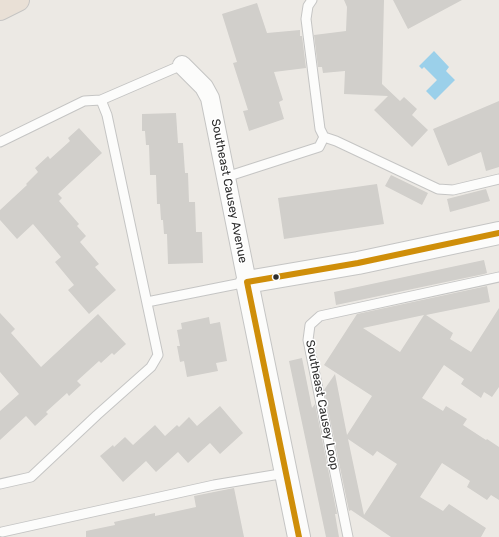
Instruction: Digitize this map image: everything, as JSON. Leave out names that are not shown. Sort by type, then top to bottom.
[{"type":"highway","points":[[0,9],[18,0]]},
{"type":"street","name":"Southeast Causey Avenue","points":[[182,65],[204,87],[210,98],[299,537]]},
{"type":"street","points":[[247,282],[326,269],[499,233]]},
{"type":"lane","points":[[312,0],[308,6],[306,19],[320,129],[324,137],[336,141],[438,189],[453,190],[499,180]]},
{"type":"lane","points":[[0,142],[84,100],[101,100],[182,65]]},
{"type":"lane","points":[[0,484],[32,477],[151,366],[158,355],[107,115],[101,100]]},
{"type":"lane","points":[[226,177],[319,147],[324,137]]},
{"type":"lane","name":"Southeast Causey Loop","points":[[348,537],[308,340],[310,326],[320,316],[499,277]]},
{"type":"lane","points":[[147,302],[247,282]]},
{"type":"lane","points":[[2,532],[214,485],[286,473]]},
{"type":"water","points":[[434,51],[449,67],[446,71],[455,80],[435,100],[426,91],[437,80],[424,67],[422,69],[419,66]]},
{"type":"building","points":[[344,0],[384,0],[382,84],[400,101],[404,97],[417,109],[412,115],[428,130],[412,147],[374,110],[388,96],[344,94],[345,71],[323,73],[322,67],[318,67],[314,35],[346,31],[347,7]]},
{"type":"building","points":[[393,0],[462,0],[408,29]]},
{"type":"building","points":[[257,3],[267,33],[300,30],[306,68],[274,72],[283,100],[279,102],[284,119],[249,131],[243,111],[248,110],[233,63],[237,62],[222,14]]},
{"type":"building","points":[[499,101],[499,167],[486,171],[481,152],[448,166],[433,129]]},
{"type":"building","points":[[176,113],[178,143],[183,143],[185,173],[188,173],[189,202],[195,202],[196,232],[202,232],[203,263],[168,264],[167,234],[164,234],[160,204],[157,204],[156,175],[150,175],[149,145],[146,145],[145,131],[142,131],[142,114]]},
{"type":"building","points":[[79,128],[102,153],[58,194],[62,198],[59,201],[79,224],[77,226],[86,236],[80,242],[99,264],[95,267],[116,290],[89,314],[68,290],[74,285],[55,262],[61,257],[33,224],[17,239],[0,220],[0,210],[27,185],[26,184],[38,172],[35,168],[48,156],[50,159],[70,141],[68,138]]},
{"type":"building","points":[[391,175],[428,193],[422,205],[385,186]]},
{"type":"building","points":[[377,184],[384,224],[284,239],[278,198]]},
{"type":"building","points":[[486,189],[490,201],[450,212],[447,199]]},
{"type":"building","points":[[484,260],[487,273],[484,274],[336,305],[334,292]]},
{"type":"building","points":[[487,286],[490,302],[426,315],[453,333],[450,339],[471,352],[499,308],[499,387],[492,397],[484,392],[481,398],[461,384],[464,379],[444,365],[422,398],[443,411],[446,406],[467,419],[463,425],[499,447],[499,500],[491,495],[487,500],[467,487],[470,481],[442,463],[420,497],[443,511],[449,504],[486,528],[481,537],[391,537],[351,510],[349,511],[324,390],[335,374],[347,435],[372,396],[324,365],[357,314]],"holes":[[[424,315],[400,352],[363,328]],[[348,439],[373,456],[377,451],[397,464],[364,515]]]},
{"type":"building","points":[[0,313],[15,329],[11,333],[41,367],[98,314],[126,344],[114,355],[112,353],[101,363],[99,361],[77,381],[81,385],[69,396],[67,393],[46,412],[48,414],[35,426],[26,416],[0,440],[0,411],[19,394],[0,372]]},
{"type":"building","points":[[209,317],[210,324],[220,322],[227,361],[216,363],[218,371],[187,377],[184,361],[180,362],[177,346],[180,346],[177,330],[182,329],[181,323]]},
{"type":"building","points":[[302,358],[312,408],[315,404],[337,514],[335,514],[339,537],[326,537],[289,361]]},
{"type":"building","points":[[220,406],[243,433],[220,454],[210,443],[188,463],[178,452],[156,472],[146,461],[123,482],[100,456],[113,445],[114,447],[125,437],[133,445],[155,425],[165,436],[177,425],[179,427],[189,417],[197,426]]},
{"type":"building","points":[[234,488],[244,537],[86,537],[86,531],[115,525],[114,522],[155,513],[155,516],[196,507],[194,496]]},
{"type":"transit line","points":[[247,282],[358,263],[499,233]]},
{"type":"transit line","points":[[247,282],[299,537]]}]
